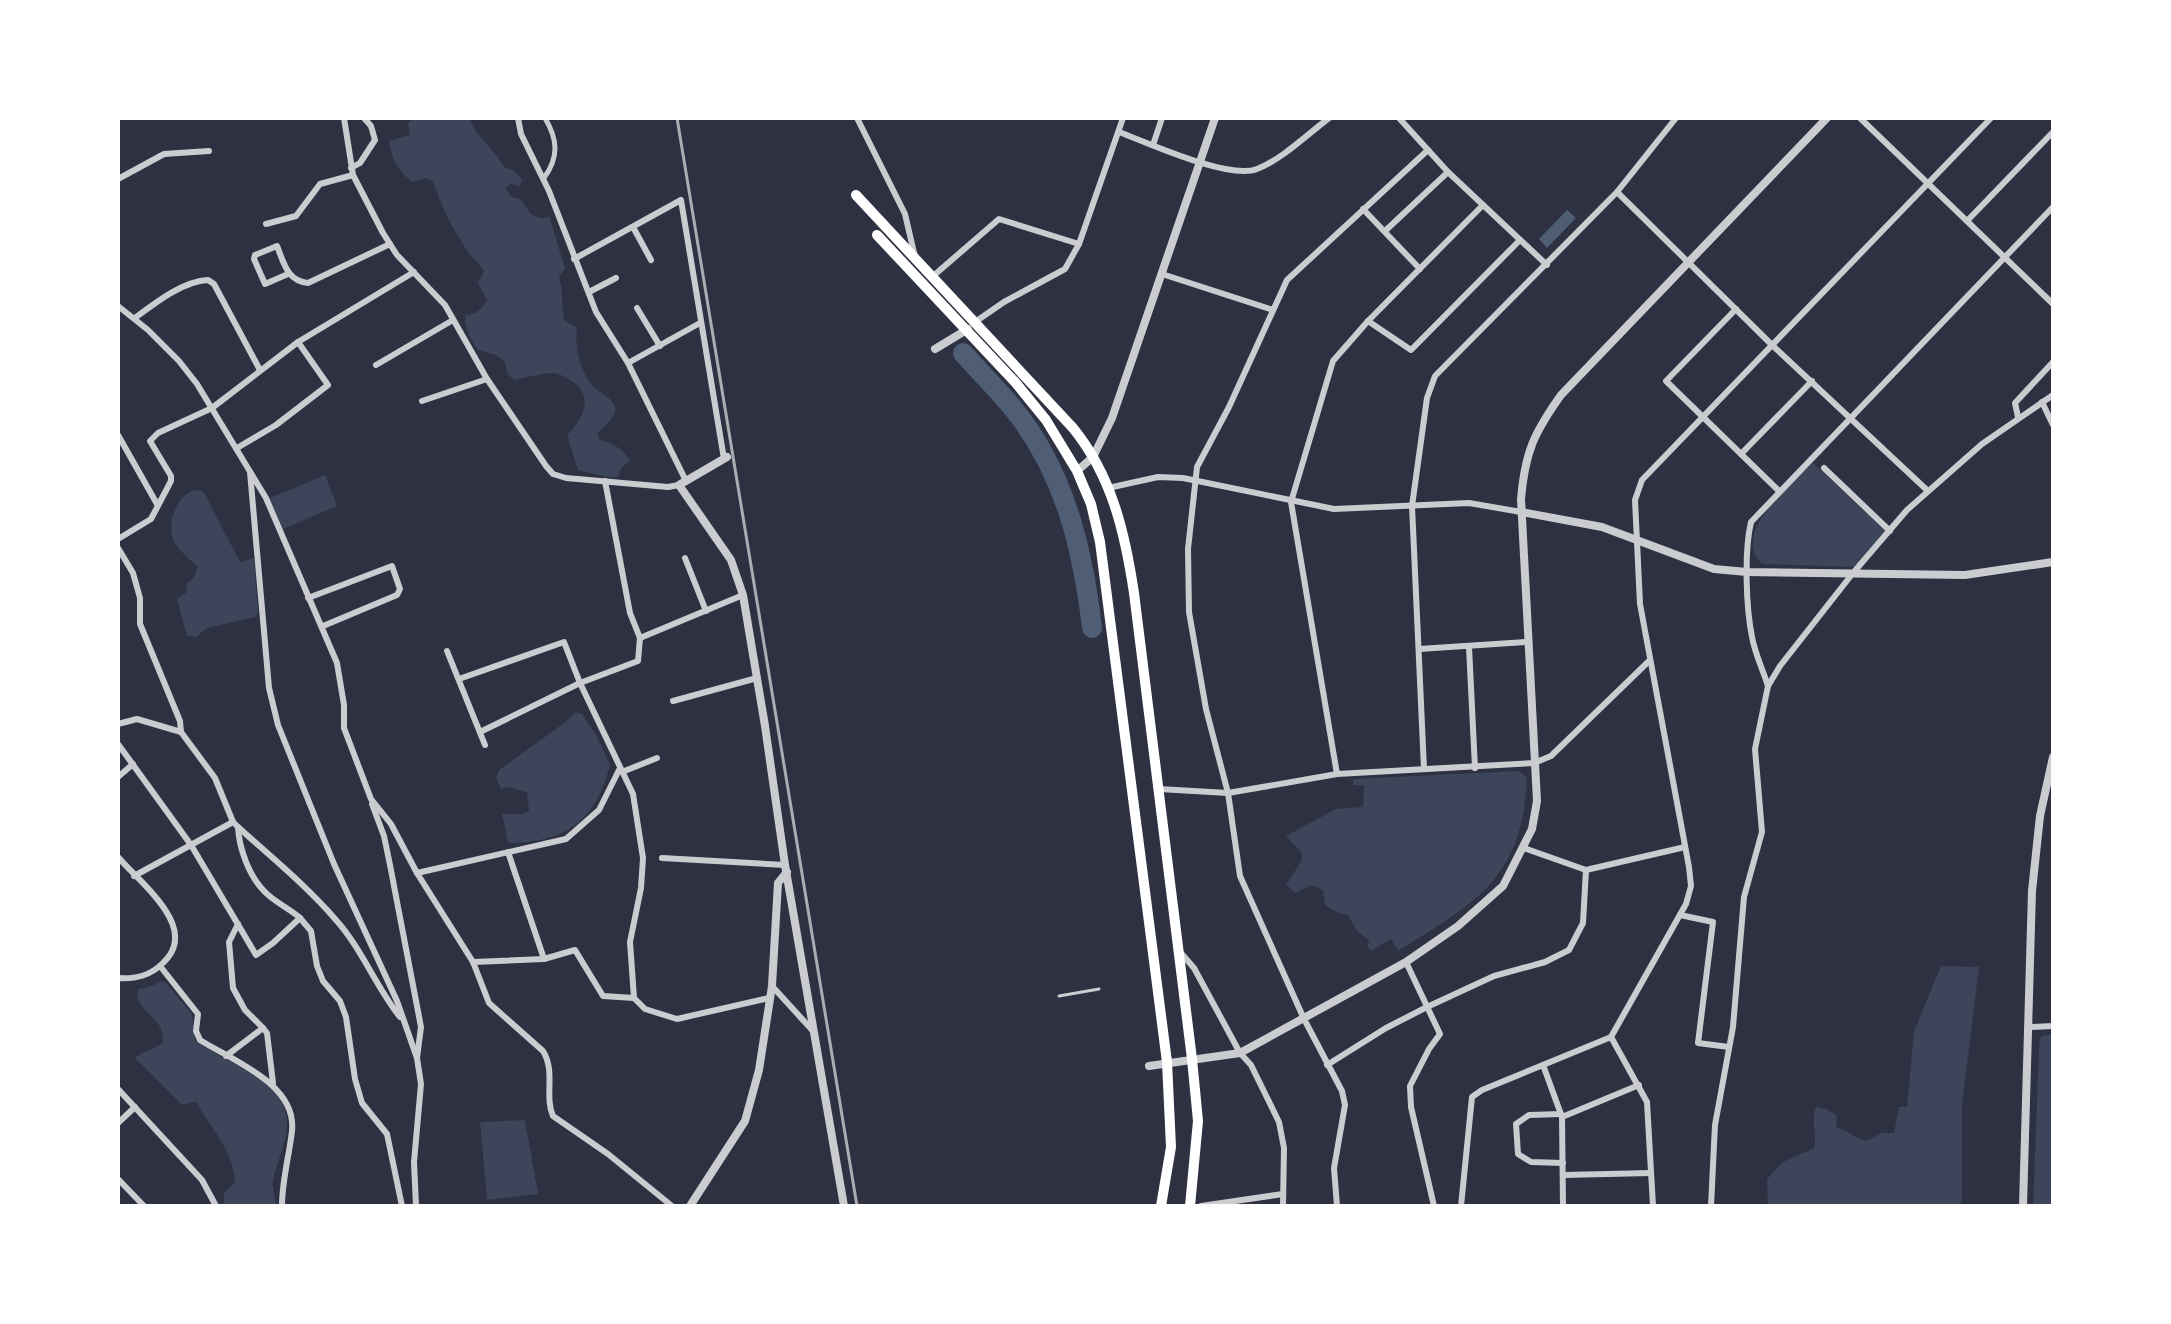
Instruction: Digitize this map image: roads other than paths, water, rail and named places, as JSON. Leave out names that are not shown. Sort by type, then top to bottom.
[{"type":"main road","points":[[856,195],[1060,413],[1093,457],[1108,488],[1127,543],[1198,1121],[1190,1206]]},
{"type":"main road","points":[[877,235],[1046,420],[1077,471],[1091,504],[1100,542],[1167,1062],[1171,1147],[1161,1206]]},
{"type":"street","points":[[344,118],[352,172],[390,244],[445,305],[487,379],[553,474],[566,478],[668,487],[682,483],[726,458],[700,323],[681,200],[574,259]]},
{"type":"street","points":[[266,224],[296,216],[320,184],[352,172],[375,140],[371,126],[364,118]]},
{"type":"street","points":[[518,118],[521,134],[544,178],[596,312],[628,363],[682,483],[731,560],[743,595],[786,868],[833,1118],[844,1206]]},
{"type":"street","points":[[857,118],[905,214],[915,257]]},
{"type":"street","points":[[935,349],[966,331],[1004,302],[1065,269],[1079,244],[1123,118]]},
{"type":"street","points":[[1153,145],[1162,118]]},
{"type":"street","points":[[1077,471],[1093,457],[1112,418],[1215,118]]},
{"type":"street","points":[[1119,132],[1200,162],[1242,173],[1257,169],[1329,118]]},
{"type":"street","points":[[1399,118],[1448,172],[1547,265]]},
{"type":"street","points":[[1424,769],[1412,506],[1427,398],[1435,376],[1617,192],[1676,118]]},
{"type":"street","points":[[1149,1066],[1240,1053],[1406,962],[1458,926],[1503,886],[1532,829],[1537,801],[1521,512],[1523,474],[1537,429],[1561,395],[1827,118]]},
{"type":"street","points":[[1860,118],[2053,304]]},
{"type":"street","points":[[1461,1206],[1472,1097],[1482,1090],[1611,1037],[1686,904],[1691,886],[1648,662],[1640,604],[1635,500],[1642,480],[1991,118]]},
{"type":"street","points":[[544,178],[555,160],[556,149],[548,119]]},
{"type":"street","points":[[1967,221],[2053,132]]},
{"type":"street","points":[[1337,1206],[1334,1168],[1345,1105],[1342,1091],[1304,1019],[1240,876],[1228,793],[1206,709],[1189,612],[1188,549],[1197,467],[1229,407],[1287,280],[1428,150]]},
{"type":"street","points":[[118,179],[164,154],[209,151]]},
{"type":"street","points":[[1385,231],[1448,172]]},
{"type":"street","points":[[1617,192],[1772,345],[1928,491]]},
{"type":"street","points":[[1337,774],[1291,502],[1333,361],[1368,321],[1483,205]]},
{"type":"street","points":[[1768,686],[1752,638],[1747,572],[1751,522],[2053,207]]},
{"type":"street","points":[[1363,209],[1420,269]]},
{"type":"street","points":[[932,277],[999,219],[1079,244]]},
{"type":"street","points":[[633,227],[651,260]]},
{"type":"street","points":[[1368,321],[1411,350],[1520,240]]},
{"type":"street","points":[[288,274],[265,284],[255,255],[277,246],[288,274],[301,283],[308,283],[390,244]]},
{"type":"street","points":[[118,539],[151,519],[171,481],[150,441],[158,433],[212,408],[298,342],[414,272]]},
{"type":"street","points":[[1162,274],[1273,310]]},
{"type":"street","points":[[589,292],[616,278]]},
{"type":"street","points":[[135,318],[152,305],[197,281],[208,280],[214,284],[260,370]]},
{"type":"street","points":[[118,306],[135,318],[179,361],[212,408],[266,498],[323,626],[337,663],[344,705],[344,728],[384,836],[421,1027],[417,1058]]},
{"type":"street","points":[[637,308],[660,346]]},
{"type":"street","points":[[1736,309],[1666,381],[1779,491]]},
{"type":"street","points":[[376,365],[453,320]]},
{"type":"street","points":[[628,363],[700,323]]},
{"type":"street","points":[[237,448],[276,425],[328,385],[298,342]]},
{"type":"street","points":[[2018,417],[2015,403],[2053,362]]},
{"type":"street","points":[[422,401],[487,379]]},
{"type":"street","points":[[1741,454],[1812,381]]},
{"type":"street","points":[[1711,1206],[1715,1125],[1729,1047],[1744,897],[1762,832],[1754,760],[1768,686],[1780,666],[1853,573],[1928,491],[2018,417],[2053,395]]},
{"type":"street","points":[[2042,402],[2053,425]]},
{"type":"street","points":[[118,435],[157,504]]},
{"type":"street","points":[[1824,468],[1890,531]]},
{"type":"street","points":[[249,470],[269,688],[278,725],[334,864],[397,1001],[417,1058],[421,1084],[414,1162],[416,1206]]},
{"type":"street","points":[[1108,488],[1158,477],[1195,480],[1334,509],[1469,503],[1602,527],[1714,569],[1747,572],[1965,575],[2053,562]]},
{"type":"street","points":[[480,732],[580,683],[638,661],[640,638],[630,613],[605,481]]},
{"type":"street","points":[[118,548],[133,573],[140,598],[140,624],[180,721],[181,732],[215,778],[249,869],[266,894],[300,918],[311,931],[323,981],[340,1001],[346,1017],[362,1103],[387,1134],[402,1206]]},
{"type":"street","points":[[685,558],[706,611]]},
{"type":"street","points":[[308,598],[392,566],[400,589],[397,595],[323,626]]},
{"type":"street","points":[[640,638],[743,595]]},
{"type":"street","points":[[459,679],[564,642],[633,794],[643,858],[641,888],[630,942],[634,998],[645,1009],[677,1019],[769,998]]},
{"type":"street","points":[[1419,649],[1527,642]]},
{"type":"street","points":[[1469,647],[1475,768]]},
{"type":"street","points":[[447,651],[485,745]]},
{"type":"street","points":[[1159,789],[1228,793],[1337,774],[1534,763],[1551,756],[1648,662]]},
{"type":"street","points":[[673,701],[757,678]]},
{"type":"street","points":[[118,724],[137,719],[181,732]]},
{"type":"street","points":[[118,744],[191,845],[256,955],[300,918]]},
{"type":"street","points":[[2023,1206],[2033,879],[2040,816],[2053,757]]},
{"type":"street","points":[[417,873],[566,839],[599,810],[621,770],[657,758]]},
{"type":"street","points":[[118,777],[133,764]]},
{"type":"street","points":[[371,799],[391,824],[417,873],[473,962],[489,1003],[548,1059],[553,1116],[608,1154],[672,1206]]},
{"type":"street","points":[[235,825],[337,920],[374,974],[385,998],[404,1022]]},
{"type":"street","points":[[134,876],[235,825]]},
{"type":"street","points":[[1524,848],[1586,870],[1685,847]]},
{"type":"street","points":[[508,852],[544,959]]},
{"type":"street","points":[[118,857],[165,908],[174,923],[173,951],[160,966],[148,975],[118,978]]},
{"type":"street","points":[[662,858],[786,868]]},
{"type":"street","points":[[690,1206],[745,1121],[759,1070],[772,986],[778,883],[786,868]]},
{"type":"street","points":[[1327,1065],[1386,1028],[1427,1007],[1494,976],[1545,962],[1569,950],[1583,923],[1586,870]]},
{"type":"street","points":[[1680,915],[1713,922],[1698,1043],[1729,1047]]},
{"type":"street","points":[[238,924],[229,942],[233,988],[245,1010],[267,1033],[273,1083],[292,1115],[282,1206]]},
{"type":"street","points":[[473,962],[555,958],[575,950],[603,996],[634,998]]},
{"type":"street","points":[[1179,951],[1194,968],[1240,1053],[1251,1065],[1279,1122],[1284,1148],[1283,1206]]},
{"type":"street","points":[[1406,962],[1440,1034],[1410,1086],[1411,1107],[1434,1206]]},
{"type":"street","points":[[160,966],[198,1014],[196,1031],[200,1040],[273,1083]]},
{"type":"street","points":[[772,986],[816,1034]]},
{"type":"street","points":[[2030,1027],[2053,1026]]},
{"type":"street","points":[[226,1056],[263,1028]]},
{"type":"street","points":[[1611,1037],[1647,1102],[1653,1206]]},
{"type":"street","points":[[1543,1065],[1562,1115],[1563,1206]]},
{"type":"street","points":[[1563,1163],[1531,1162],[1518,1154],[1516,1124],[1529,1115],[1562,1115],[1639,1085]]},
{"type":"street","points":[[118,1089],[202,1180],[216,1206]]},
{"type":"street","points":[[118,1123],[135,1107]]},
{"type":"street","points":[[1563,1175],[1651,1173]]},
{"type":"street","points":[[118,1179],[144,1206]]},
{"type":"street","points":[[1201,1206],[1283,1194]]},
{"type":"lane","points":[[1059,996],[1099,989]]},
{"type":"waterway","points":[[963,353],[1030,431],[1058,484],[1083,569],[1092,628]]},
{"type":"railway","points":[[677,118],[857,1206]]}]
